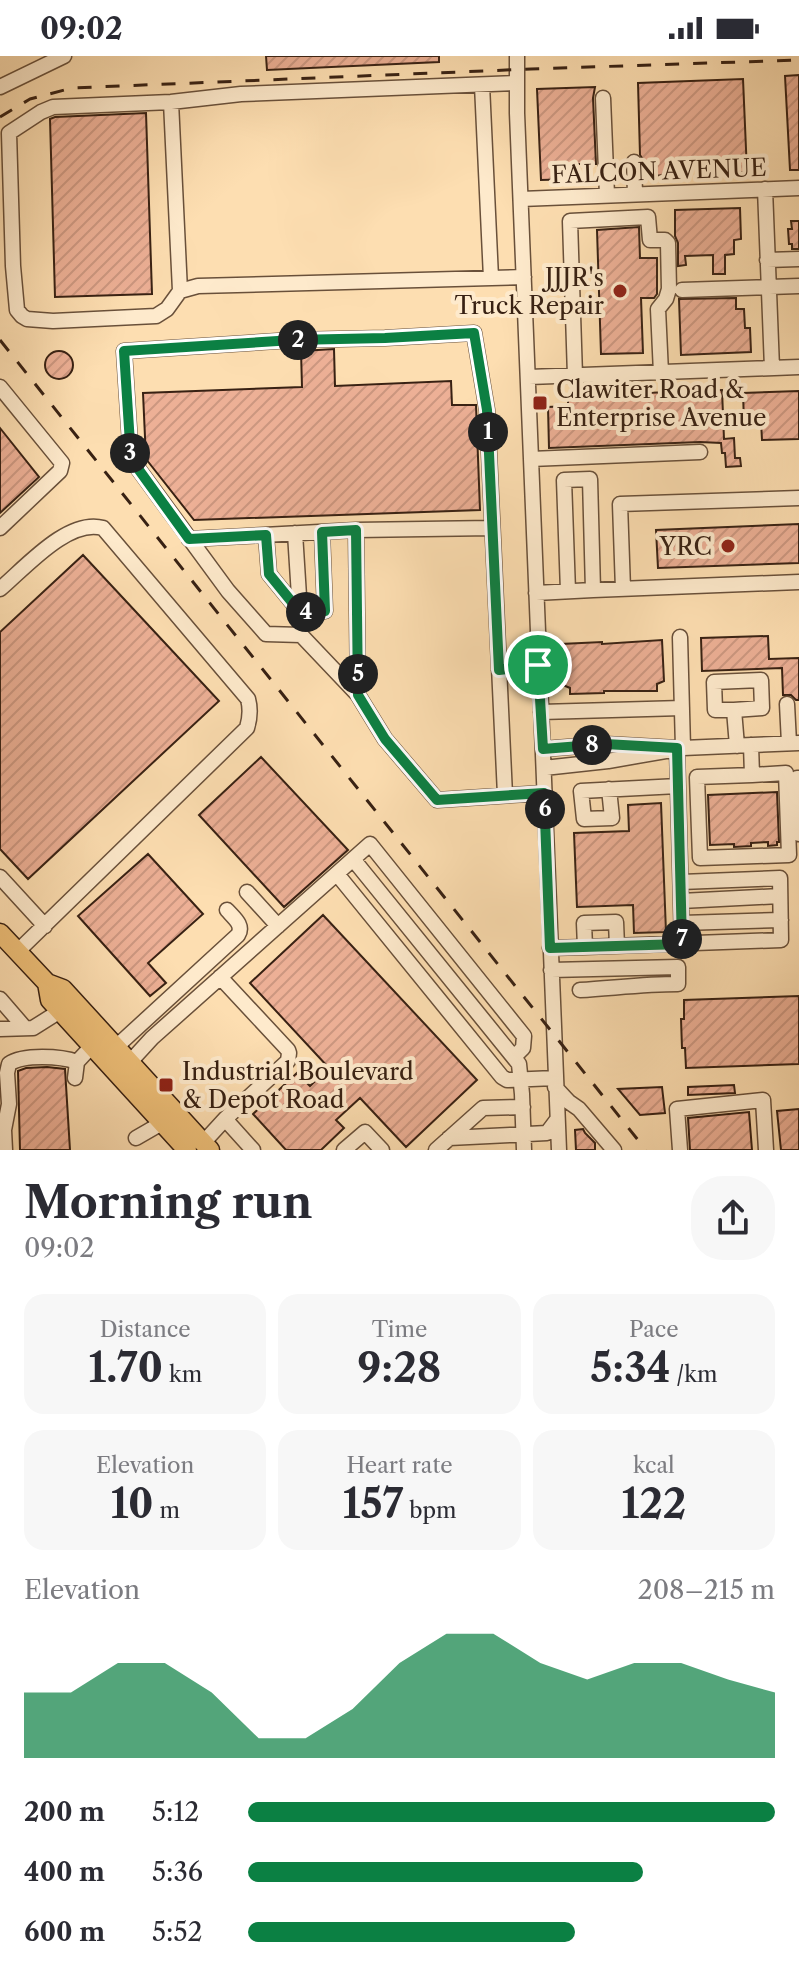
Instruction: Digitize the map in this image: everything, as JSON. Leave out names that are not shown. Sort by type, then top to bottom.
[{"type":"main road","points":[[0,933],[47,983],[63,989],[130,1062],[200,1148]]},
{"type":"main road","points":[[47,983],[50,1000],[162,1123],[200,1148]]},
{"type":"main road","points":[[86,1040],[94,1040],[120,1063],[130,1062]]},
{"type":"street","points":[[0,87],[64,56]]},
{"type":"street","points":[[517,56],[559,1150]]},
{"type":"street","points":[[171,102],[180,291],[167,309],[156,316],[53,321],[22,316],[17,310],[13,266],[9,133],[41,112],[53,107],[171,102],[241,94],[517,83]]},
{"type":"street","points":[[482,85],[491,278]]},
{"type":"street","points":[[603,98],[607,195]]},
{"type":"street","points":[[634,162],[635,194]]},
{"type":"street","name":"FALCON AVENUE","points":[[521,199],[799,188]]},
{"type":"street","points":[[765,189],[772,368]]},
{"type":"street","points":[[575,376],[570,221],[648,217],[650,240],[665,240],[668,243],[669,289],[658,309],[661,373]]},
{"type":"street","points":[[767,260],[799,259]]},
{"type":"street","points":[[180,291],[198,286],[524,277]]},
{"type":"street","points":[[682,290],[799,286]]},
{"type":"street","points":[[505,795],[487,410],[474,333],[124,351],[131,459],[228,591],[266,634],[301,635],[358,695],[385,739],[437,800],[544,793]]},
{"type":"street","points":[[529,377],[799,367]]},
{"type":"street","points":[[0,387],[62,463],[60,471],[0,528]]},
{"type":"street","points":[[531,459],[700,452]]},
{"type":"street","points":[[568,591],[564,480],[590,479],[593,590]]},
{"type":"street","points":[[623,589],[620,504],[799,498]]},
{"type":"street","points":[[0,589],[62,535],[96,525],[103,528],[248,699],[251,717],[247,728],[17,952]]},
{"type":"street","points":[[189,539],[356,530],[492,528]]},
{"type":"street","points":[[356,530],[358,695]]},
{"type":"street","points":[[300,612],[325,611],[322,532]]},
{"type":"street","points":[[295,533],[300,612]]},
{"type":"street","points":[[266,535],[269,574],[300,612]]},
{"type":"street","points":[[536,593],[799,582]]},
{"type":"street","points":[[680,637],[682,708],[678,786],[682,944]]},
{"type":"street","points":[[499,670],[538,665]]},
{"type":"street","points":[[543,749],[605,744],[680,748],[794,743],[787,704]]},
{"type":"street","points":[[541,712],[682,708]]},
{"type":"street","points":[[734,710],[752,775]]},
{"type":"street","points":[[544,768],[680,748]]},
{"type":"street","points":[[786,773],[789,855],[700,858],[697,777],[752,775],[786,773]]},
{"type":"street","points":[[799,778],[799,834]]},
{"type":"street","points":[[609,789],[678,786]]},
{"type":"street","points":[[130,1062],[152,1038],[370,844],[524,1036],[523,1048],[514,1057]]},
{"type":"street","points":[[353,859],[520,1066],[524,1150]]},
{"type":"street","points":[[337,874],[502,1077],[507,1080],[555,1083],[614,1150]]},
{"type":"street","points":[[0,877],[45,926]]},
{"type":"street","points":[[550,948],[781,940],[780,878],[681,882]]},
{"type":"street","points":[[247,892],[278,926]]},
{"type":"street","points":[[681,901],[780,896]]},
{"type":"street","points":[[116,1047],[238,935],[239,924],[227,910]]},
{"type":"street","points":[[682,923],[781,920]]},
{"type":"street","points":[[585,947],[584,923],[616,922],[617,946]]},
{"type":"street","points":[[551,970],[678,967],[678,984],[580,990]]},
{"type":"street","points":[[200,1148],[225,1119],[288,1061],[289,1053],[220,977]]},
{"type":"street","points":[[0,1000],[25,1028]]},
{"type":"street","points":[[0,1029],[36,1027],[60,1011]]},
{"type":"street","points":[[75,1078],[77,1062],[86,1040]]},
{"type":"street","points":[[5,1150],[9,1064],[15,1060],[51,1058],[77,1062]]},
{"type":"street","points":[[680,1150],[677,1109],[763,1100],[766,1150]]},
{"type":"street","points":[[436,1150],[483,1108],[523,1107]]},
{"type":"street","points":[[225,1119],[253,1150]]},
{"type":"street","points":[[449,1138],[547,1133],[556,1121]]},
{"type":"street","points":[[136,1138],[162,1123]]},
{"type":"street","points":[[344,1150],[365,1132],[382,1150]]},
{"type":"building","points":[[266,56],[439,56],[439,62],[267,70]]},
{"type":"building","points":[[799,75],[799,170],[790,170],[785,76]]},
{"type":"building","points":[[743,79],[747,172],[712,174],[712,158],[672,159],[673,175],[644,176],[644,161],[640,155],[638,83]]},
{"type":"building","points":[[595,87],[596,164],[576,164],[577,179],[541,180],[537,89]]},
{"type":"building","points":[[146,113],[152,294],[55,297],[50,119]]},
{"type":"building","points":[[740,208],[741,239],[734,240],[734,254],[725,255],[725,274],[713,274],[713,255],[685,256],[686,265],[678,266],[675,210]]},
{"type":"building","points":[[791,221],[799,221],[799,249],[792,249],[792,244],[789,244]]},
{"type":"building","name":"JJJR's Truck Repair","points":[[639,227],[640,258],[657,258],[657,294],[654,298],[641,298],[643,353],[601,354],[597,230]]},
{"type":"building","points":[[736,298],[736,309],[744,309],[745,328],[750,328],[751,352],[681,355],[679,299]]},
{"type":"building","points":[[334,349],[335,386],[451,381],[452,405],[476,405],[480,510],[194,520],[146,459],[143,393],[302,387],[301,351]]},
{"type":"building","points":[[59,351],[69,355],[73,365],[69,375],[59,379],[49,375],[45,365],[49,355]]},
{"type":"building","points":[[722,390],[724,439],[734,438],[735,458],[740,458],[741,466],[726,467],[721,443],[549,448],[548,407],[568,406],[568,396]]},
{"type":"building","points":[[799,391],[799,439],[762,440],[761,421],[744,422],[743,393]]},
{"type":"building","points":[[0,428],[39,477],[0,513]]},
{"type":"building","name":"YRC","points":[[799,524],[799,563],[658,568],[656,530]]},
{"type":"building","points":[[83,555],[219,701],[28,879],[0,849],[0,632]]},
{"type":"building","points":[[768,636],[769,659],[799,658],[799,700],[783,695],[782,668],[702,671],[701,638]]},
{"type":"building","points":[[662,640],[664,681],[657,684],[657,691],[570,694],[570,688],[563,685],[561,644]]},
{"type":"building","points":[[261,757],[348,850],[284,907],[199,815]]},
{"type":"building","points":[[777,792],[777,845],[768,846],[768,842],[734,847],[734,844],[710,845],[708,795]]},
{"type":"building","points":[[661,803],[666,932],[634,933],[633,905],[577,907],[574,833],[629,831],[628,805]]},
{"type":"building","points":[[148,854],[203,914],[148,963],[166,983],[150,996],[78,916]]},
{"type":"building","points":[[323,915],[477,1080],[406,1147],[360,1098],[336,1120],[344,1128],[321,1150],[286,1150],[253,1114],[297,1073],[310,1086],[329,1068],[250,983]]},
{"type":"building","points":[[799,996],[799,1064],[686,1068],[681,1019],[684,1019],[684,1000]]},
{"type":"building","points":[[47,1067],[65,1069],[70,1150],[20,1150],[18,1071]]},
{"type":"building","points":[[734,1085],[735,1093],[688,1095],[688,1087]]},
{"type":"building","points":[[662,1087],[665,1113],[640,1115],[618,1089]]},
{"type":"building","points":[[799,1109],[799,1150],[781,1150],[777,1111]]},
{"type":"building","points":[[749,1112],[752,1150],[690,1150],[688,1118]]},
{"type":"building","points":[[583,1129],[595,1143],[595,1150],[576,1150],[575,1130]]},
{"type":"railway","points":[[0,117],[30,99],[72,88],[799,60]]},
{"type":"railway","points":[[0,340],[646,1150]]},
{"type":"place","name":"JJJR's Truck Repair","points":[[620,291]]},
{"type":"place","name":"Clawiter Road & Enterprise Avenue","points":[[540,403]]},
{"type":"place","name":"YRC","points":[[728,546]]},
{"type":"place","name":"Industrial Boulevard & Depot Road","points":[[166,1085]]},
{"type":"route","points":[[474,333],[487,410],[499,670],[538,665],[543,749],[605,744],[677,748],[682,944],[550,948],[544,793],[437,800],[385,739],[358,695],[356,530],[322,532],[325,611],[300,612],[269,574],[266,535],[189,539],[131,459],[124,351],[474,333]]}]
